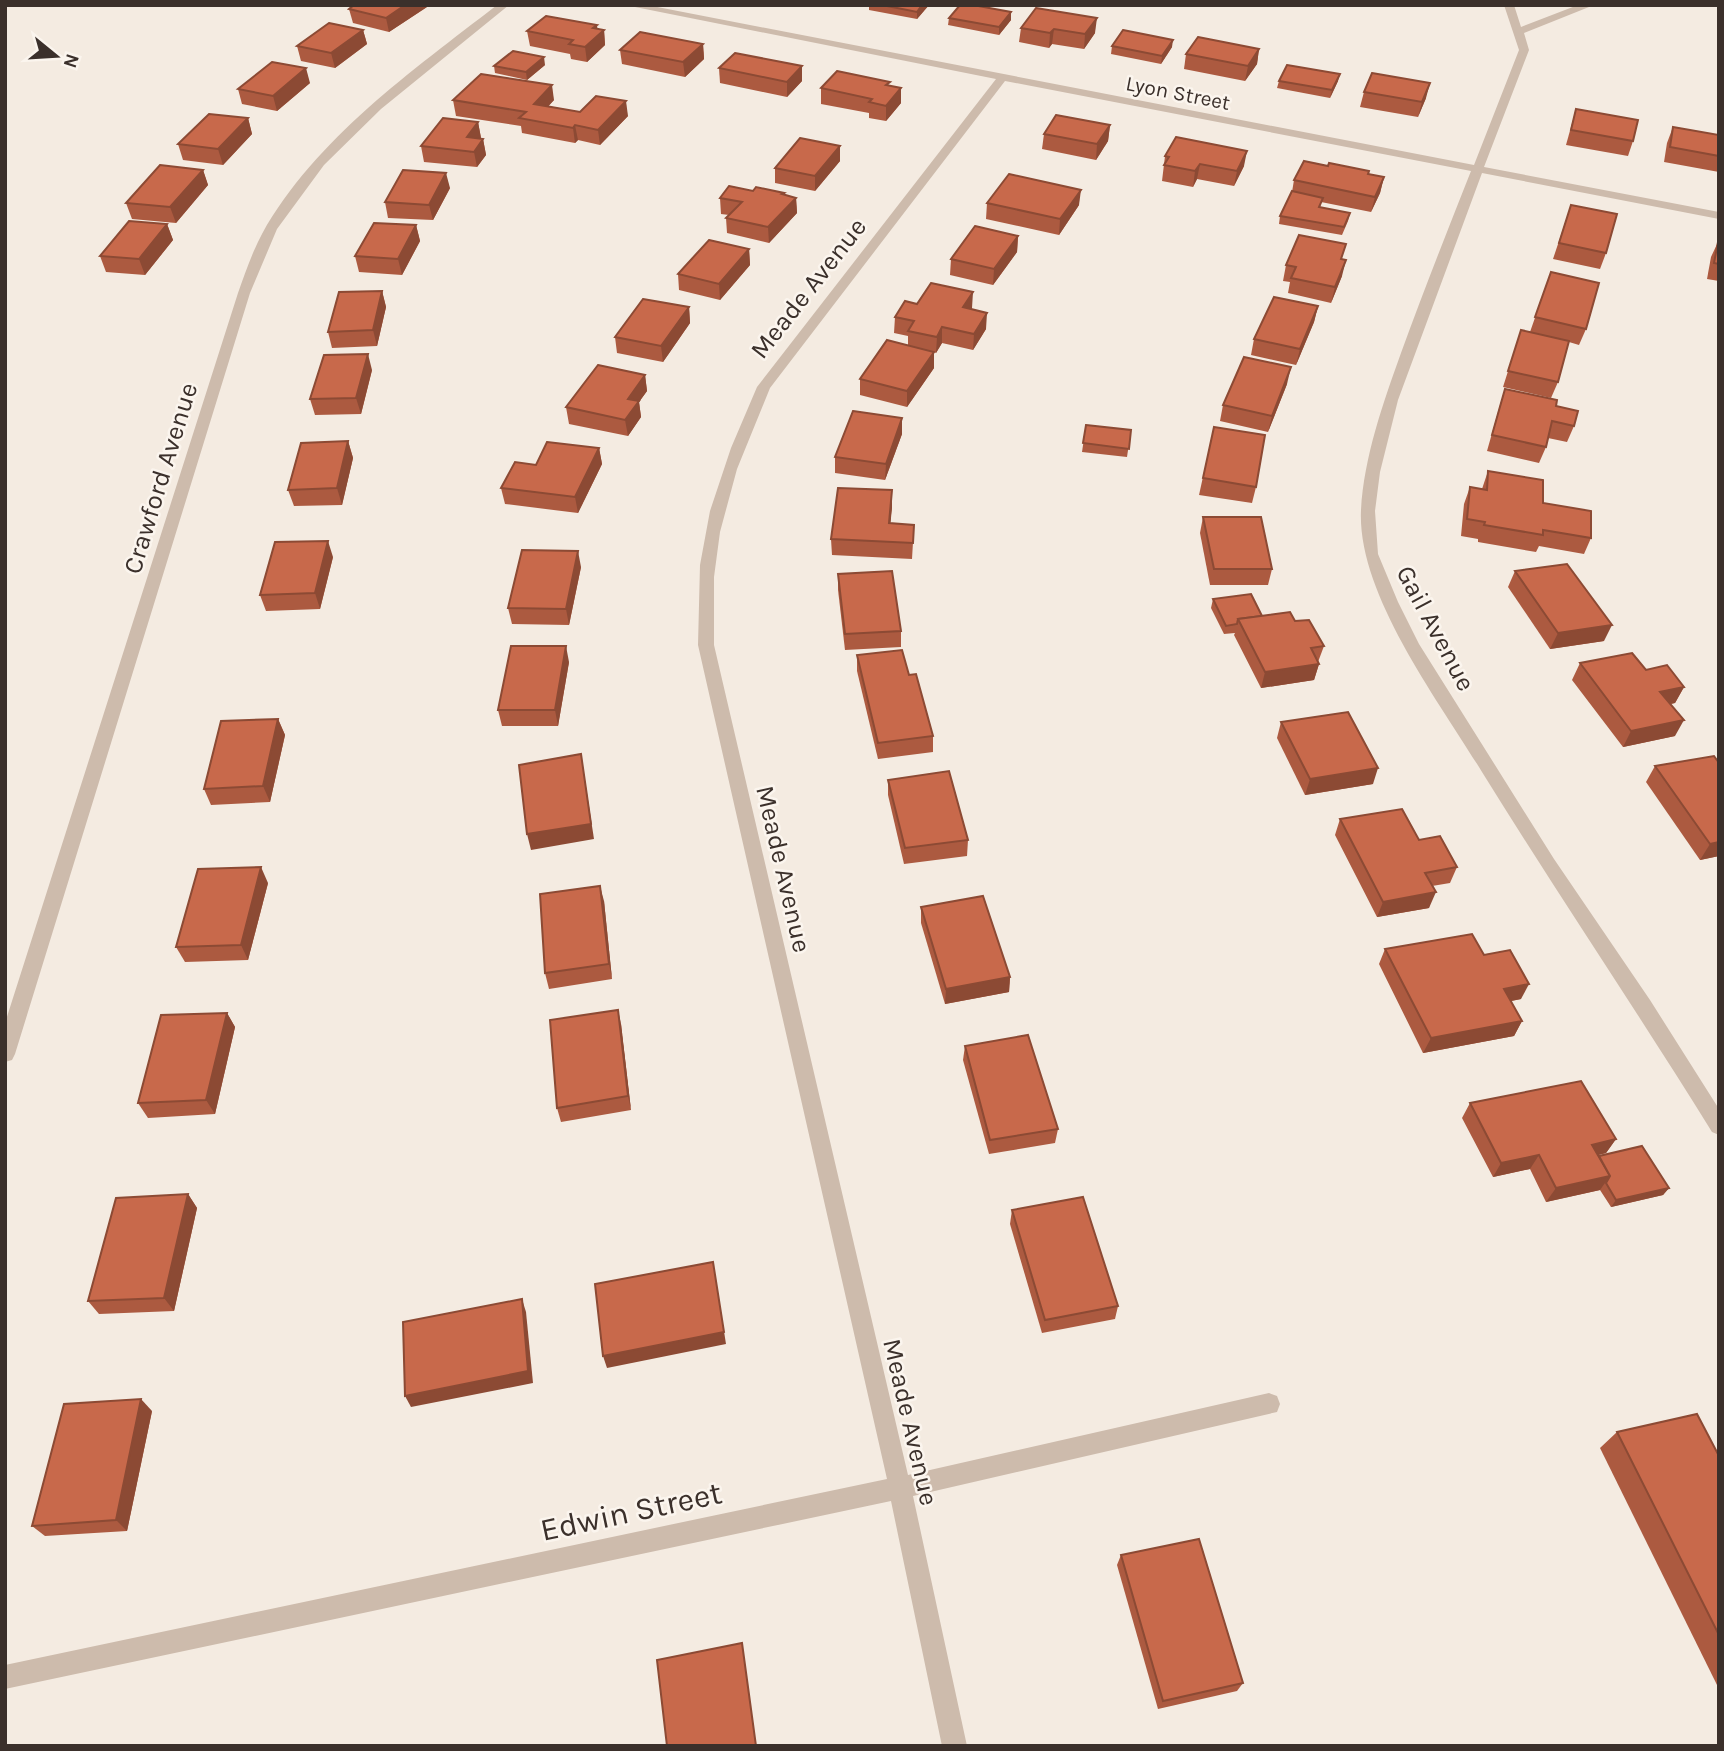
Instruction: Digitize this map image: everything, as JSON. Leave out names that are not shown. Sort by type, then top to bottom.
[{"type":"street","name":"Crawford Avenue","points":[[5,1054],[258,254],[304,181],[348,130],[504,5]]},
{"type":"street","name":"Lyon Street","points":[[630,5],[1719,216]]},
{"type":"street","points":[[1514,19],[1554,16],[1589,5]]},
{"type":"street","name":"Gail Avenue","points":[[1514,19],[1524,50],[1391,400],[1369,498],[1371,554],[1390,602],[1412,645],[1548,864],[1643,1005],[1719,1126]]},
{"type":"street","name":"Meade Avenue","points":[[955,1746],[900,1488],[706,646],[709,556],[719,500],[740,439],[764,387],[1001,79]]},
{"type":"street","name":"Edwin Street","points":[[5,1676],[900,1488],[1269,1404]]},
{"type":"building","points":[[354,5],[405,5],[386,18],[349,9]]},
{"type":"building","points":[[882,5],[922,5],[917,12]]},
{"type":"building","points":[[960,5],[1011,12],[999,27],[949,18]]},
{"type":"building","points":[[1036,8],[1097,18],[1085,34],[1054,29],[1050,33],[1021,28]]},
{"type":"building","points":[[546,16],[597,25],[593,28],[604,30],[585,47],[569,44],[573,40],[527,31]]},
{"type":"building","points":[[329,23],[363,30],[331,53],[297,46]]},
{"type":"building","points":[[1123,30],[1173,40],[1162,56],[1112,46]]},
{"type":"building","points":[[640,32],[703,44],[683,62],[620,50]]},
{"type":"building","points":[[1198,37],[1259,49],[1248,66],[1186,54]]},
{"type":"building","points":[[513,51],[544,57],[526,72],[494,66]]},
{"type":"building","points":[[735,53],[802,66],[787,82],[719,68]]},
{"type":"building","points":[[272,62],[306,68],[273,96],[238,89]]},
{"type":"building","points":[[1287,65],[1340,74],[1332,90],[1279,81]]},
{"type":"building","points":[[837,71],[890,82],[886,85],[901,88],[886,106],[869,102],[872,99],[821,88]]},
{"type":"building","points":[[1372,73],[1430,83],[1422,102],[1364,92]]},
{"type":"building","points":[[481,74],[552,85],[534,104],[580,112],[596,96],[626,101],[598,130],[519,118],[526,112],[453,100]]},
{"type":"building","points":[[1576,109],[1638,120],[1633,141],[1571,130]]},
{"type":"building","points":[[209,114],[248,118],[218,149],[178,144]]},
{"type":"building","points":[[1056,115],[1110,125],[1097,144],[1044,134]]},
{"type":"building","points":[[443,118],[478,122],[467,137],[483,139],[474,152],[421,146]]},
{"type":"building","points":[[1673,127],[1719,135],[1719,156],[1670,147]]},
{"type":"building","points":[[1176,137],[1247,151],[1237,171],[1200,164],[1195,171],[1164,165],[1169,157],[1165,156]]},
{"type":"building","points":[[800,138],[840,146],[815,176],[775,168]]},
{"type":"building","points":[[1304,161],[1369,171],[1368,174],[1384,177],[1375,197],[1294,180]]},
{"type":"building","points":[[160,165],[203,170],[170,207],[126,203]]},
{"type":"building","points":[[403,170],[446,173],[429,205],[385,202]]},
{"type":"building","points":[[1009,174],[1081,190],[1060,219],[987,203]]},
{"type":"building","points":[[729,186],[753,191],[756,187],[796,198],[768,227],[726,218],[742,202],[720,198]]},
{"type":"building","points":[[1292,191],[1323,198],[1319,207],[1350,213],[1344,227],[1280,216]]},
{"type":"building","points":[[1571,205],[1617,214],[1606,253],[1559,243]]},
{"type":"building","points":[[129,221],[167,224],[139,259],[100,256]]},
{"type":"building","points":[[374,223],[416,225],[398,259],[355,256]]},
{"type":"building","points":[[975,226],[1018,236],[994,269],[951,259]]},
{"type":"building","points":[[1299,235],[1346,244],[1341,259],[1346,260],[1335,287],[1291,278],[1296,267],[1286,265]]},
{"type":"building","points":[[709,240],[749,249],[719,284],[678,274]]},
{"type":"building","points":[[1719,242],[1719,264],[1714,263]]},
{"type":"building","points":[[1551,272],[1599,283],[1586,329],[1535,317]]},
{"type":"building","points":[[931,283],[973,292],[963,307],[987,313],[974,334],[942,327],[937,337],[908,331],[914,321],[895,317],[905,301],[917,304]]},
{"type":"building","points":[[382,291],[373,330],[328,332],[339,292]]},
{"type":"building","points":[[1274,297],[1318,306],[1300,349],[1254,339]]},
{"type":"building","points":[[643,299],[689,307],[661,346],[615,337]]},
{"type":"building","points":[[1521,330],[1569,341],[1558,382],[1508,371]]},
{"type":"building","points":[[887,340],[934,352],[907,391],[860,379]]},
{"type":"building","points":[[368,354],[356,398],[310,399],[324,355]]},
{"type":"building","points":[[1244,357],[1291,367],[1272,416],[1223,405]]},
{"type":"building","points":[[598,365],[645,375],[628,399],[639,401],[625,420],[566,407]]},
{"type":"building","points":[[1505,389],[1557,400],[1556,406],[1578,411],[1574,426],[1552,421],[1546,447],[1492,435]]},
{"type":"building","points":[[853,411],[902,418],[886,464],[835,457]]},
{"type":"building","points":[[1086,425],[1131,430],[1129,449],[1083,443]]},
{"type":"building","points":[[1214,427],[1265,435],[1256,487],[1203,478]]},
{"type":"building","points":[[348,441],[337,488],[288,490],[301,443]]},
{"type":"building","points":[[547,442],[599,448],[575,497],[501,488],[515,462],[536,465]]},
{"type":"building","points":[[1488,471],[1543,480],[1543,503],[1591,511],[1591,538],[1543,530],[1543,535],[1484,525],[1485,522],[1467,519],[1470,487],[1487,490]]},
{"type":"building","points":[[838,488],[892,490],[889,523],[914,525],[913,543],[831,539]]},
{"type":"building","points":[[1203,517],[1261,517],[1272,569],[1214,569]]},
{"type":"building","points":[[328,541],[315,593],[260,595],[275,542]]},
{"type":"building","points":[[522,550],[578,551],[566,609],[508,608]]},
{"type":"building","points":[[1567,564],[1612,625],[1558,633],[1515,571]]},
{"type":"building","points":[[892,571],[901,631],[845,634],[838,574]]},
{"type":"building","points":[[1251,594],[1262,616],[1238,619],[1237,624],[1226,626],[1213,599]]},
{"type":"building","points":[[1290,612],[1295,621],[1309,620],[1324,646],[1311,648],[1319,664],[1265,672],[1238,619]]},
{"type":"building","points":[[511,646],[566,646],[555,710],[498,710]]},
{"type":"building","points":[[902,650],[909,675],[916,674],[933,736],[878,743],[857,655]]},
{"type":"building","points":[[1632,653],[1646,670],[1667,665],[1684,687],[1660,692],[1684,720],[1631,731],[1580,663]]},
{"type":"building","points":[[1348,712],[1378,768],[1310,779],[1281,722]]},
{"type":"building","points":[[278,719],[263,786],[204,789],[221,721]]},
{"type":"building","points":[[581,754],[591,824],[527,834],[519,765]]},
{"type":"building","points":[[1714,756],[1719,763],[1719,842],[1710,844],[1655,766]]},
{"type":"building","points":[[949,771],[968,840],[905,848],[888,780]]},
{"type":"building","points":[[1402,809],[1419,840],[1440,836],[1457,867],[1425,873],[1436,892],[1383,902],[1340,819]]},
{"type":"building","points":[[261,867],[241,945],[176,947],[198,869]]},
{"type":"building","points":[[600,886],[609,964],[545,973],[540,894]]},
{"type":"building","points":[[983,896],[1010,977],[946,989],[921,907]]},
{"type":"building","points":[[1472,934],[1484,955],[1510,950],[1529,984],[1504,989],[1522,1021],[1431,1038],[1385,949]]},
{"type":"building","points":[[618,1010],[628,1096],[557,1108],[550,1020]]},
{"type":"building","points":[[227,1013],[206,1100],[138,1103],[161,1015]]},
{"type":"building","points":[[1028,1035],[1058,1129],[990,1140],[965,1046]]},
{"type":"building","points":[[1581,1081],[1616,1139],[1592,1145],[1610,1176],[1556,1188],[1539,1155],[1501,1163],[1470,1103]]},
{"type":"building","points":[[1642,1146],[1669,1188],[1616,1200],[1606,1183],[1610,1176],[1599,1156]]},
{"type":"building","points":[[188,1194],[164,1298],[88,1301],[116,1198]]},
{"type":"building","points":[[1083,1197],[1118,1306],[1045,1320],[1012,1210]]},
{"type":"building","points":[[713,1262],[724,1332],[603,1356],[595,1284]]},
{"type":"building","points":[[522,1299],[528,1371],[405,1396],[403,1322]]},
{"type":"building","points":[[141,1399],[116,1520],[32,1526],[64,1404]]},
{"type":"building","points":[[1697,1414],[1719,1456],[1719,1635],[1617,1432]]},
{"type":"building","points":[[1199,1539],[1243,1683],[1163,1701],[1121,1555]]},
{"type":"building","points":[[742,1643],[756,1746],[667,1746],[657,1660]]}]
